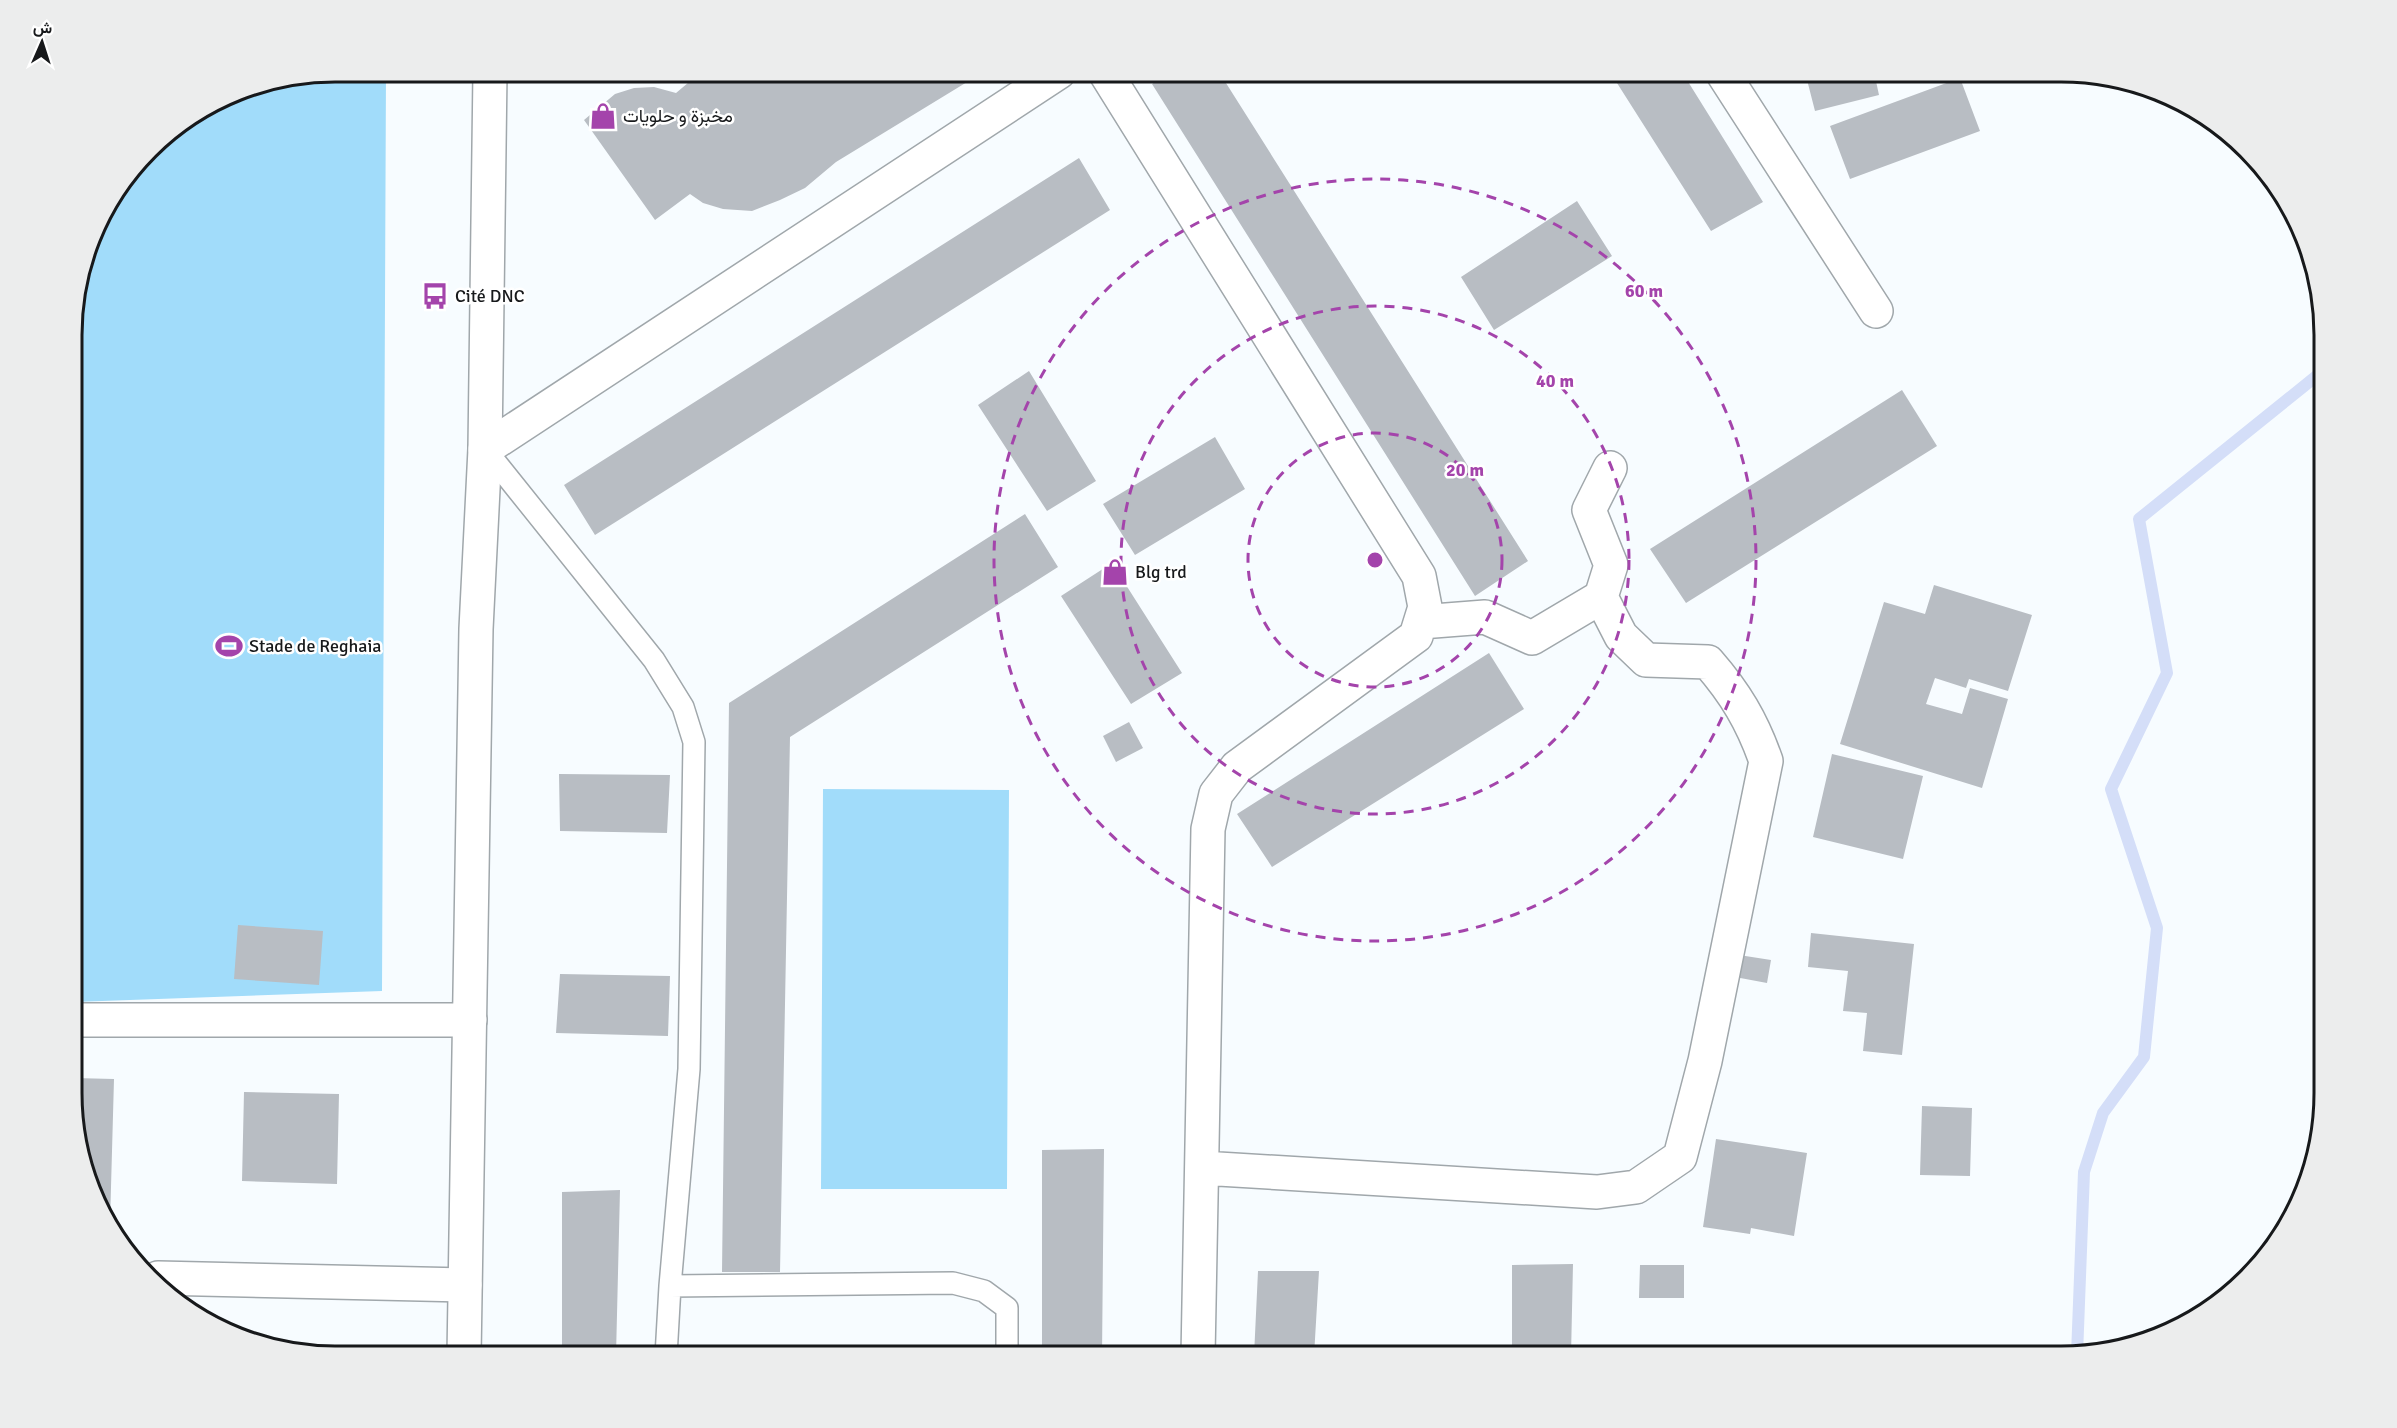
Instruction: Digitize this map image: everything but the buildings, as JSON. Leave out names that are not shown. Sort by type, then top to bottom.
[{"type":"street","points":[[464,1346],[476,629],[485,449],[490,82]]},
{"type":"street","points":[[485,449],[1044,82]]},
{"type":"street","points":[[1112,82],[1419,576],[1425,607],[1416,636],[1237,767],[1216,794],[1208,829],[1198,1346]]},
{"type":"street","points":[[1728,82],[1876,311]]},
{"type":"street","points":[[1421,622],[1485,617],[1532,638],[1601,597],[1611,566],[1589,510],[1610,468]]},
{"type":"street","points":[[1202,1168],[1597,1192],[1636,1187],[1680,1157],[1705,1061],[1766,761],[1755,730],[1733,692],[1708,662],[1646,660],[1621,636],[1601,597]]},
{"type":"street","points":[[82,1020],[470,1020]]},
{"type":"street","points":[[163,1278],[465,1285]]},
{"type":"lane","points":[[485,449],[654,660],[683,707],[694,742],[689,1068],[667,1346]]},
{"type":"lane","points":[[670,1286],[953,1282],[984,1291],[1007,1308],[1007,1346]]},
{"type":"shaded area","name":"Stade de Reghaia","points":[[335,82],[386,82],[382,991],[82,1002],[82,335],[91,270],[102,238],[125,195],[156,156],[181,135],[209,116],[254,96],[286,87]]},
{"type":"shaded area","points":[[823,789],[1009,790],[1007,1189],[821,1189]]},
{"type":"waterway","points":[[2077,1345],[2084,1172],[2103,1113],[2144,1057],[2157,928],[2111,789],[2167,673],[2139,519],[2314,378]]},
{"type":"place","name":"مخبزة و حلويات","points":[[603,116]]},
{"type":"place","name":"Cité DNC","points":[[435,296]]},
{"type":"place","name":"Blg trd","points":[[1115,572]]},
{"type":"place","name":"Stade de Reghaia","points":[[229,646]]}]
